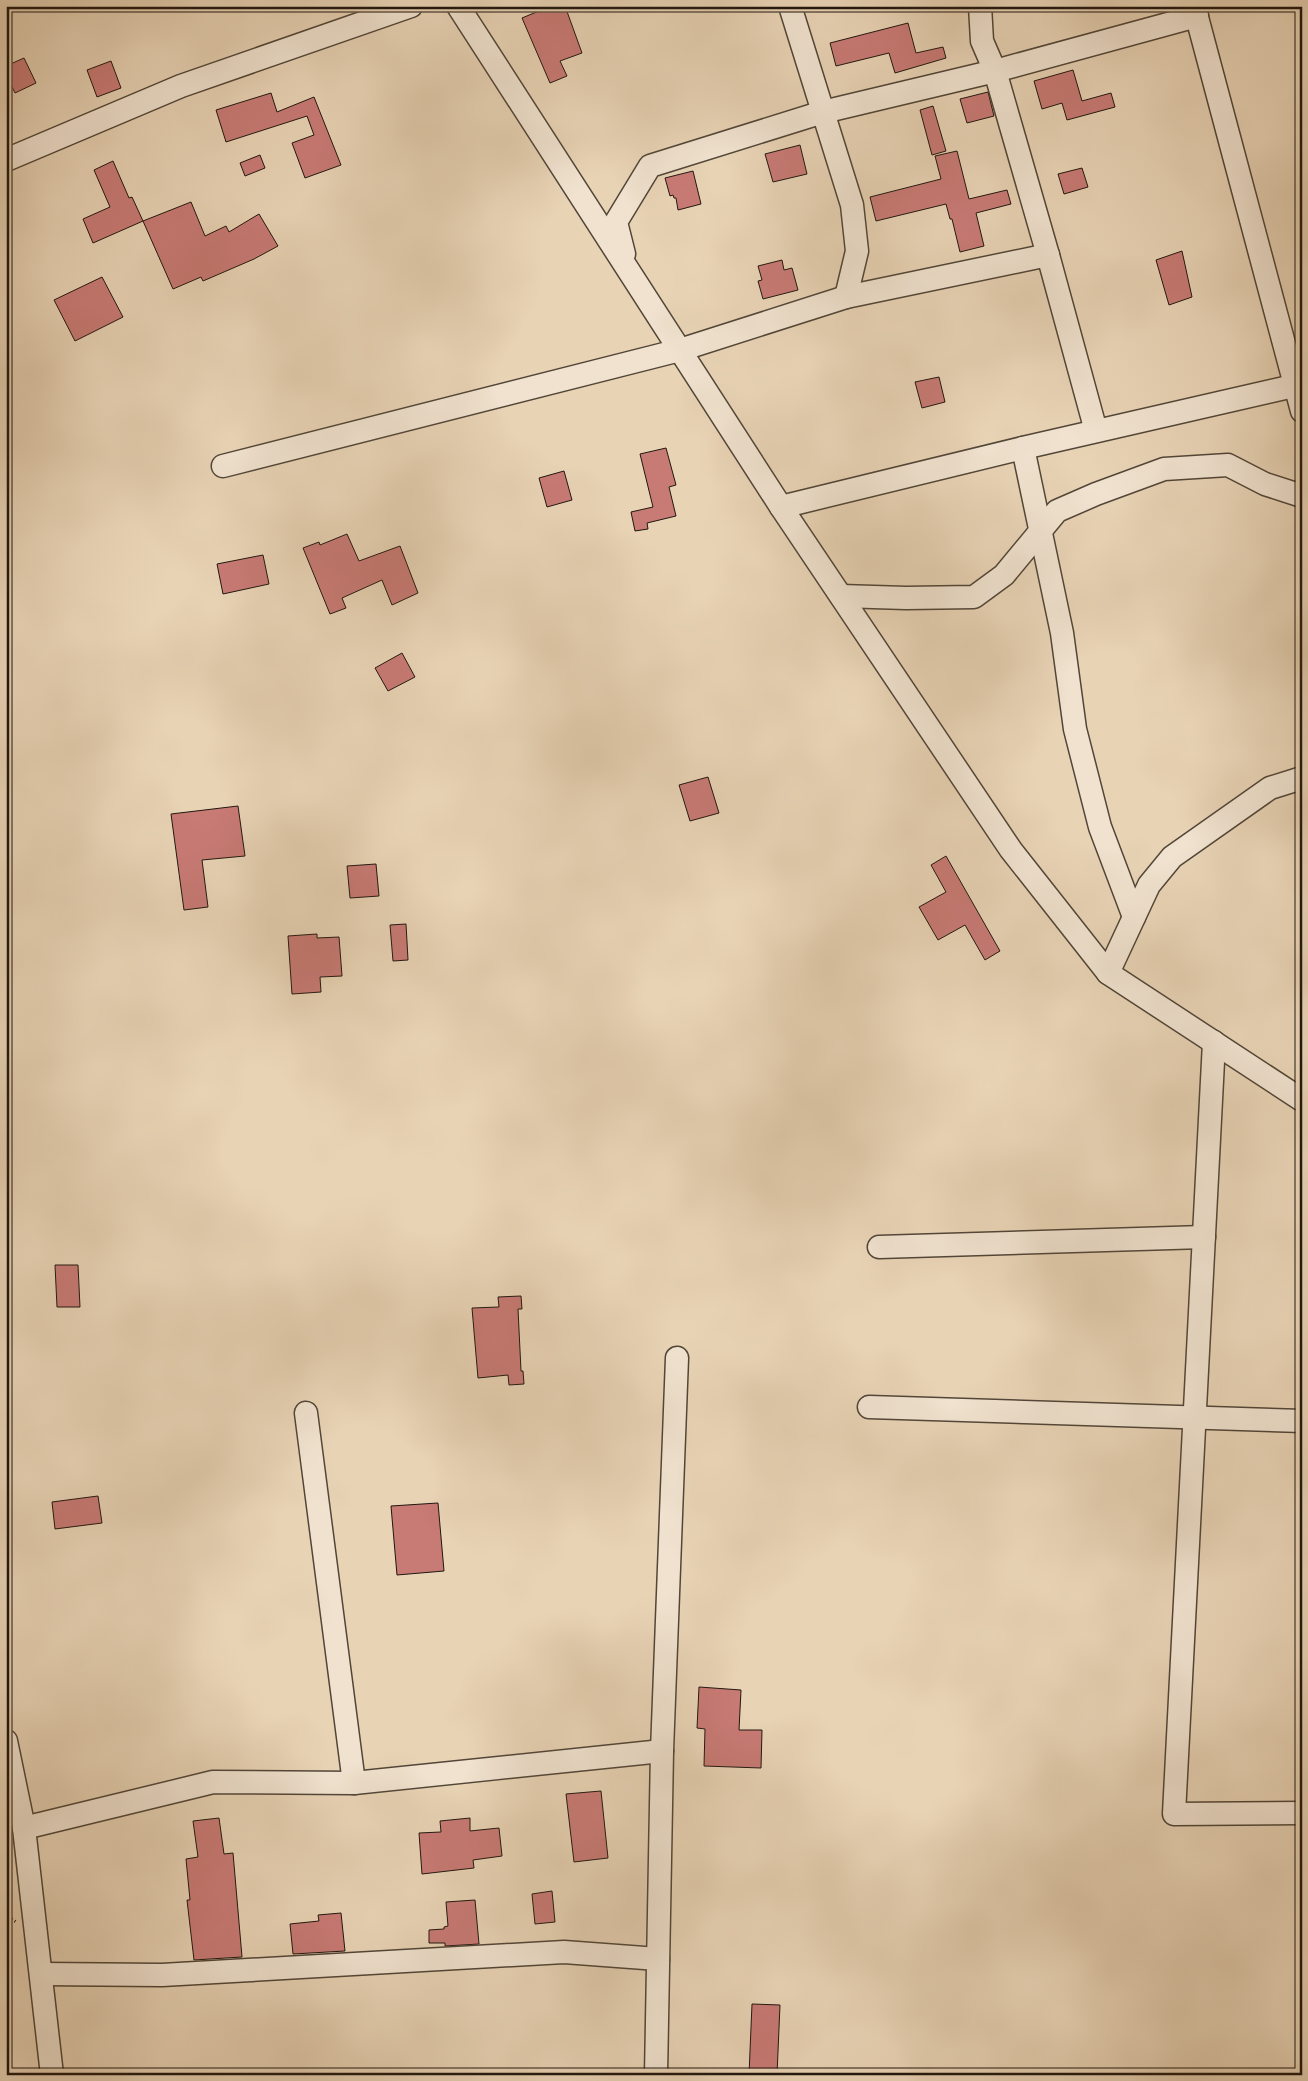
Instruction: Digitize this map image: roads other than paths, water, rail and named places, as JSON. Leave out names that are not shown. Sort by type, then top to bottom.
[{"type":"street","points":[[6,160],[181,86],[411,6]]},
{"type":"street","points":[[458,6],[781,507],[1011,850],[1108,973],[1302,1100]]},
{"type":"street","points":[[790,6],[852,205],[857,251],[846,297]]},
{"type":"street","points":[[980,6],[982,42],[995,71],[1096,431]]},
{"type":"street","points":[[628,272],[616,222],[650,166],[823,112],[995,71],[1196,11],[1298,385],[1302,411]]},
{"type":"street","points":[[223,466],[680,350],[846,297],[1048,255]]},
{"type":"street","points":[[781,507],[1023,448],[1298,385]]},
{"type":"street","points":[[1023,448],[1062,633],[1075,728],[1100,826],[1134,917]]},
{"type":"street","points":[[841,596],[974,597],[1004,575],[1057,512],[1096,494],[1164,469],[1228,465],[1265,484],[1299,495],[1302,491]]},
{"type":"street","points":[[1108,973],[1149,885],[1172,857],[1270,788],[1302,778]]},
{"type":"street","points":[[1214,1042],[1174,1814],[1302,1813]]},
{"type":"street","points":[[879,1247],[1204,1237]]},
{"type":"street","points":[[656,2075],[662,1751],[676,1358]]},
{"type":"street","points":[[870,1408],[1302,1421]]},
{"type":"street","points":[[306,1413],[354,1783]]},
{"type":"street","points":[[6,1741],[24,1828],[52,2075]]},
{"type":"street","points":[[24,1828],[213,1782],[354,1783],[662,1751]]},
{"type":"street","points":[[41,1974],[162,1975],[564,1952],[658,1959]]}]
